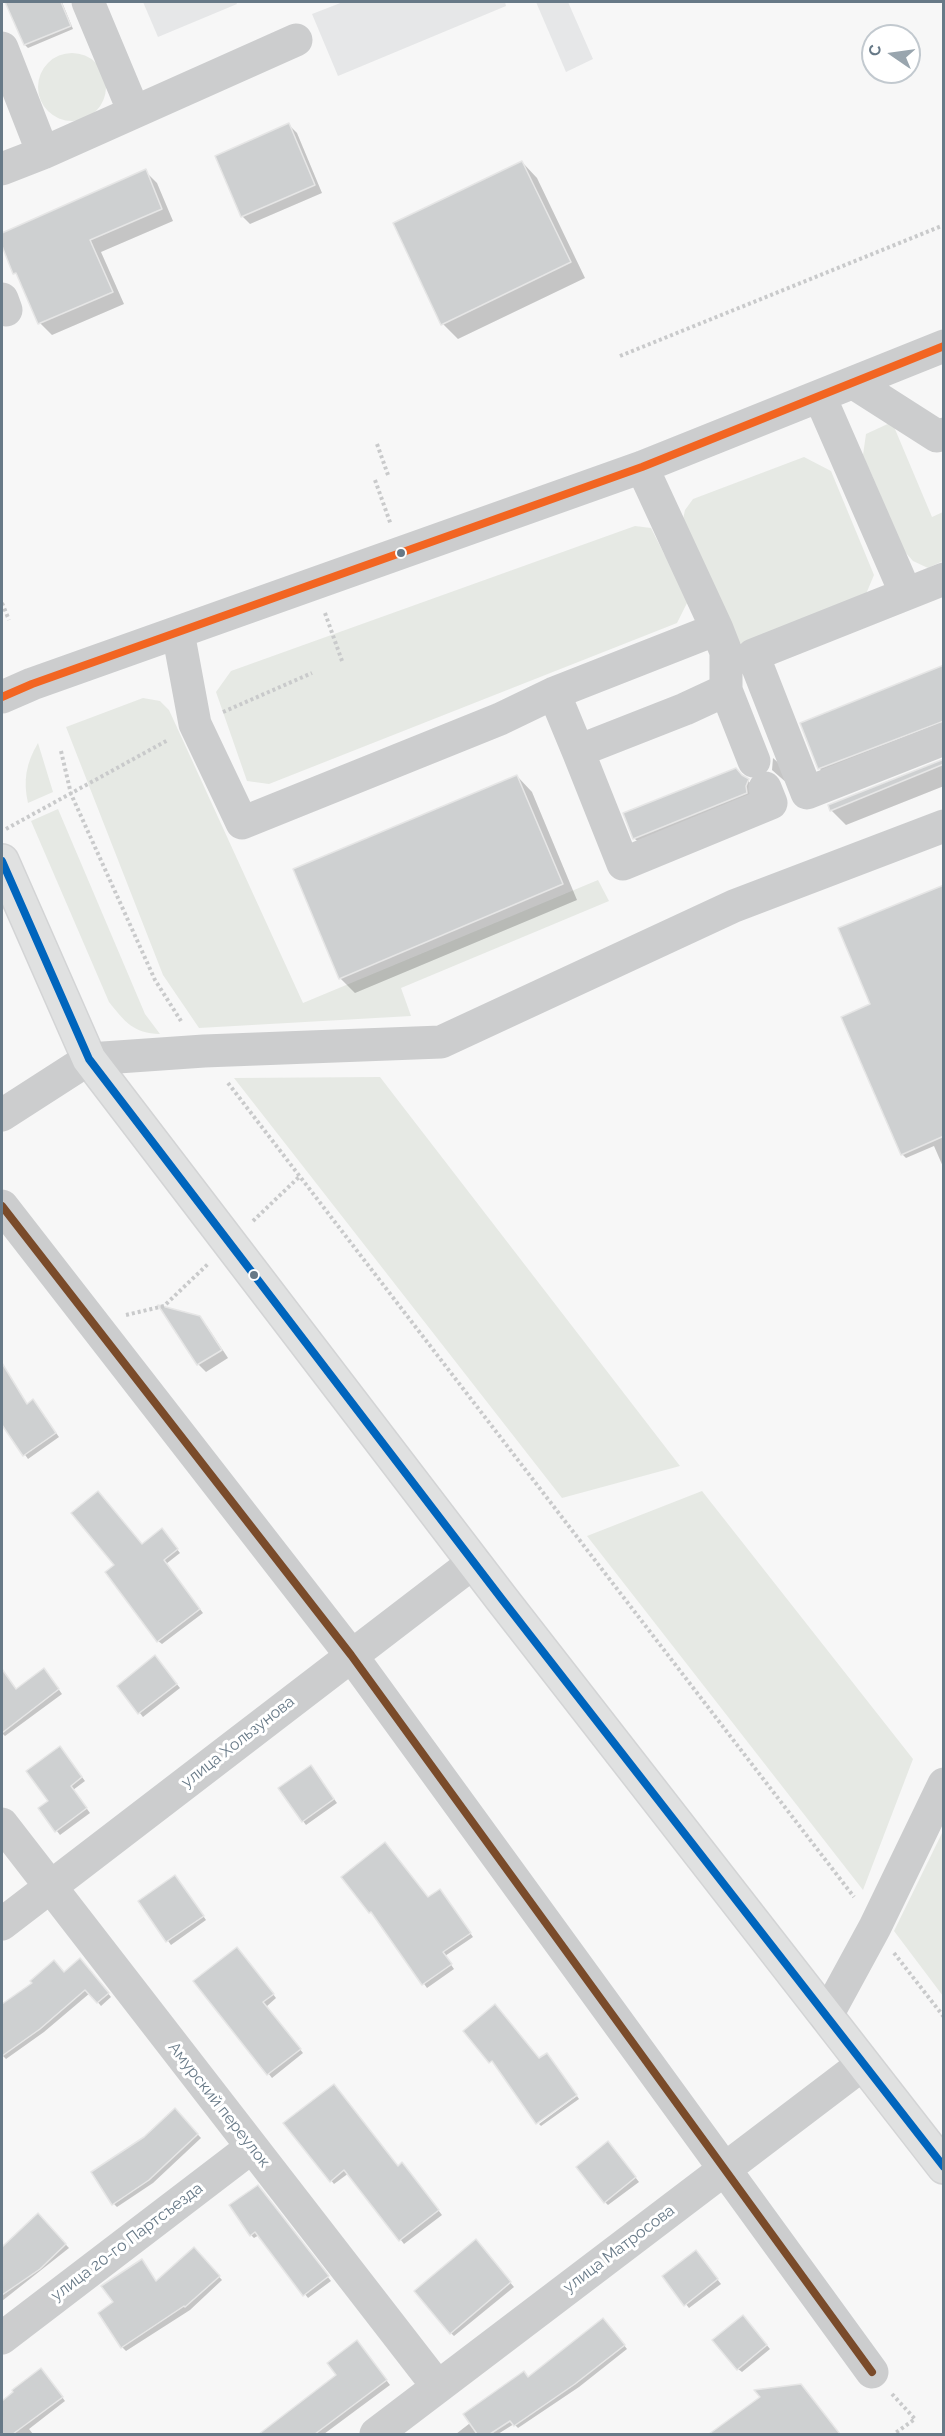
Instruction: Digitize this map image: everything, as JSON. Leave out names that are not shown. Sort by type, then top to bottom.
[{"type":"main road","points":[[2,861],[89,1059],[474,1562],[944,2167]]},
{"type":"street","points":[[88,2],[134,112]]},
{"type":"street","points":[[2,169],[43,153],[296,40]]},
{"type":"street","points":[[2,48],[43,153]]},
{"type":"street","points":[[2,697],[32,684],[642,467],[944,346]]},
{"type":"street","points":[[854,382],[937,436],[944,434]]},
{"type":"street","points":[[820,397],[906,594]]},
{"type":"street","points":[[554,693],[623,864],[771,803],[726,690],[726,652],[642,467]]},
{"type":"street","points":[[944,579],[753,655],[807,793],[944,739]]},
{"type":"street","points":[[178,632],[195,724],[242,823],[500,718],[554,693],[717,629]]},
{"type":"street","points":[[578,751],[685,709],[726,690]]},
{"type":"street","points":[[2,1115],[89,1059],[204,1051],[441,1042],[734,906],[944,826]]},
{"type":"street","points":[[2,1206],[351,1655],[872,2372]]},
{"type":"street","name":"улица Хользунова","points":[[2,1924],[474,1562]]},
{"type":"street","points":[[826,2017],[875,1927],[944,1784]]},
{"type":"street","name":"Амурский переулок","points":[[2,1824],[438,2386]]},
{"type":"street","name":"улица Матросова","points":[[376,2434],[862,2064]]},
{"type":"street","name":"улица 20-го Партсъезда","points":[[2,2338],[252,2147]]},
{"type":"path","points":[[620,356],[944,225]]},
{"type":"path","points":[[377,444],[388,475]]},
{"type":"path","points":[[375,480],[402,554]]},
{"type":"path","points":[[316,584],[342,661]]},
{"type":"path","points":[[2,603],[9,620]]},
{"type":"path","points":[[2,831],[195,724],[312,673]]},
{"type":"path","points":[[61,751],[71,794],[155,980],[185,1026]]},
{"type":"path","points":[[225,1079],[855,1898]]},
{"type":"path","points":[[891,1948],[944,2017]]},
{"type":"path","points":[[894,2434],[915,2419]]},
{"type":"shaded area","points":[[143,2],[236,2],[237,4],[158,37]]},
{"type":"shaded area","points":[[343,2],[505,2],[506,6],[338,76],[312,14]]},
{"type":"shaded area","points":[[536,2],[568,2],[593,59],[566,72]]},
{"type":"shaded area","points":[[79,53],[91,59],[100,68],[106,80],[104,100],[96,111],[79,121],[65,121],[48,111],[40,100],[38,80],[48,63],[59,55]]},
{"type":"shaded area","points":[[892,422],[932,517],[943,512],[943,561],[928,568],[913,561],[905,552],[863,455],[866,434]]},
{"type":"shaded area","points":[[804,457],[831,471],[874,575],[866,594],[733,647],[682,524],[685,510],[693,499]]},
{"type":"shaded area","points":[[635,526],[651,528],[688,601],[677,623],[269,784],[247,781],[216,692],[231,671]]},
{"type":"shaded area","points":[[143,698],[160,701],[169,710],[303,1003],[598,880],[609,901],[401,988],[411,1016],[199,1028],[163,975],[66,727]]},
{"type":"shaded area","points":[[38,743],[53,792],[28,803],[27,772]]},
{"type":"shaded area","points":[[58,809],[145,1014],[160,1034],[136,1029],[109,1002],[31,821]]},
{"type":"shaded area","points":[[380,1077],[680,1466],[562,1498],[234,1078]]},
{"type":"shaded area","points":[[702,1491],[913,1759],[863,1890],[587,1536]]},
{"type":"shaded area","points":[[943,1831],[943,1996],[894,1931]]},
{"type":"building","points":[[5,2],[61,2],[71,26],[24,45]]},
{"type":"building","points":[[289,123],[315,185],[241,217],[215,156]]},
{"type":"building","points":[[522,161],[571,262],[441,325],[393,223]]},
{"type":"building","points":[[146,169],[162,209],[90,240],[113,292],[38,324],[16,273],[13,274],[2,246],[2,233]]},
{"type":"building","points":[[944,665],[944,721],[818,769],[800,723]]},
{"type":"building","points":[[944,759],[944,764],[830,811],[828,805]]},
{"type":"building","points":[[736,768],[749,779],[746,786],[747,793],[633,839],[623,813]]},
{"type":"building","points":[[517,775],[563,884],[339,979],[293,869]]},
{"type":"building","points":[[944,885],[944,1136],[901,1155],[841,1017],[870,1004],[838,928]]},
{"type":"building","points":[[158,1305],[200,1316],[222,1350],[197,1365]]},
{"type":"building","points":[[2,1363],[27,1404],[33,1399],[56,1433],[23,1456],[2,1425]]},
{"type":"building","points":[[98,1491],[142,1544],[162,1528],[178,1549],[164,1560],[200,1609],[157,1642],[105,1572],[114,1565],[71,1513]]},
{"type":"building","points":[[155,1655],[177,1684],[138,1714],[117,1686]]},
{"type":"building","points":[[44,1668],[59,1689],[2,1733],[2,1669],[16,1689]]},
{"type":"building","points":[[60,1746],[82,1777],[71,1786],[87,1808],[55,1832],[38,1808],[48,1801],[26,1771]]},
{"type":"building","points":[[311,1765],[334,1799],[302,1822],[278,1788]]},
{"type":"building","points":[[385,1842],[428,1897],[440,1889],[471,1933],[443,1952],[452,1964],[422,1985],[371,1912],[369,1913],[341,1877]]},
{"type":"building","points":[[175,1875],[204,1916],[166,1942],[138,1901]]},
{"type":"building","points":[[237,1947],[274,1994],[263,2002],[301,2049],[267,2075],[193,1981]]},
{"type":"building","points":[[80,1958],[109,1993],[97,2003],[85,1990],[40,2029],[2,2056],[2,2004],[32,1983],[30,1981],[54,1960],[64,1972]]},
{"type":"building","points":[[495,2004],[539,2058],[547,2053],[577,2095],[536,2124],[492,2061],[489,2063],[463,2031]]},
{"type":"building","points":[[334,2084],[398,2166],[402,2162],[439,2210],[399,2241],[344,2170],[330,2182],[283,2123]]},
{"type":"building","points":[[175,2108],[198,2134],[149,2180],[112,2205],[91,2172],[144,2137]]},
{"type":"building","points":[[608,2141],[636,2177],[604,2203],[576,2167]]},
{"type":"building","points":[[258,2185],[329,2276],[303,2296],[255,2232],[250,2236],[229,2205]]},
{"type":"building","points":[[38,2213],[66,2244],[40,2269],[2,2295],[2,2247]]},
{"type":"building","points":[[476,2239],[511,2282],[450,2334],[414,2291]]},
{"type":"building","points":[[194,2247],[220,2276],[185,2307],[121,2348],[98,2313],[113,2302],[101,2286],[142,2259],[156,2281]]},
{"type":"building","points":[[696,2250],[718,2279],[684,2306],[662,2276]]},
{"type":"building","points":[[743,2315],[767,2345],[737,2370],[712,2340]]},
{"type":"building","points":[[603,2318],[625,2345],[575,2384],[514,2426],[510,2421],[490,2434],[477,2434],[463,2414],[524,2371],[528,2377]]},
{"type":"building","points":[[357,2340],[387,2380],[315,2434],[259,2434],[336,2375],[327,2363]]},
{"type":"building","points":[[41,2368],[63,2397],[13,2434],[2,2434],[2,2401],[13,2392],[12,2390]]},
{"type":"building","points":[[801,2384],[840,2434],[709,2434],[760,2397],[754,2390]]},
{"type":"transit line","points":[[2,697],[32,684],[642,467],[944,346]]},
{"type":"transit line","points":[[2,861],[89,1059],[501,1598],[944,2167]]},
{"type":"transit line","points":[[2,1206],[351,1655],[872,2372]]}]
